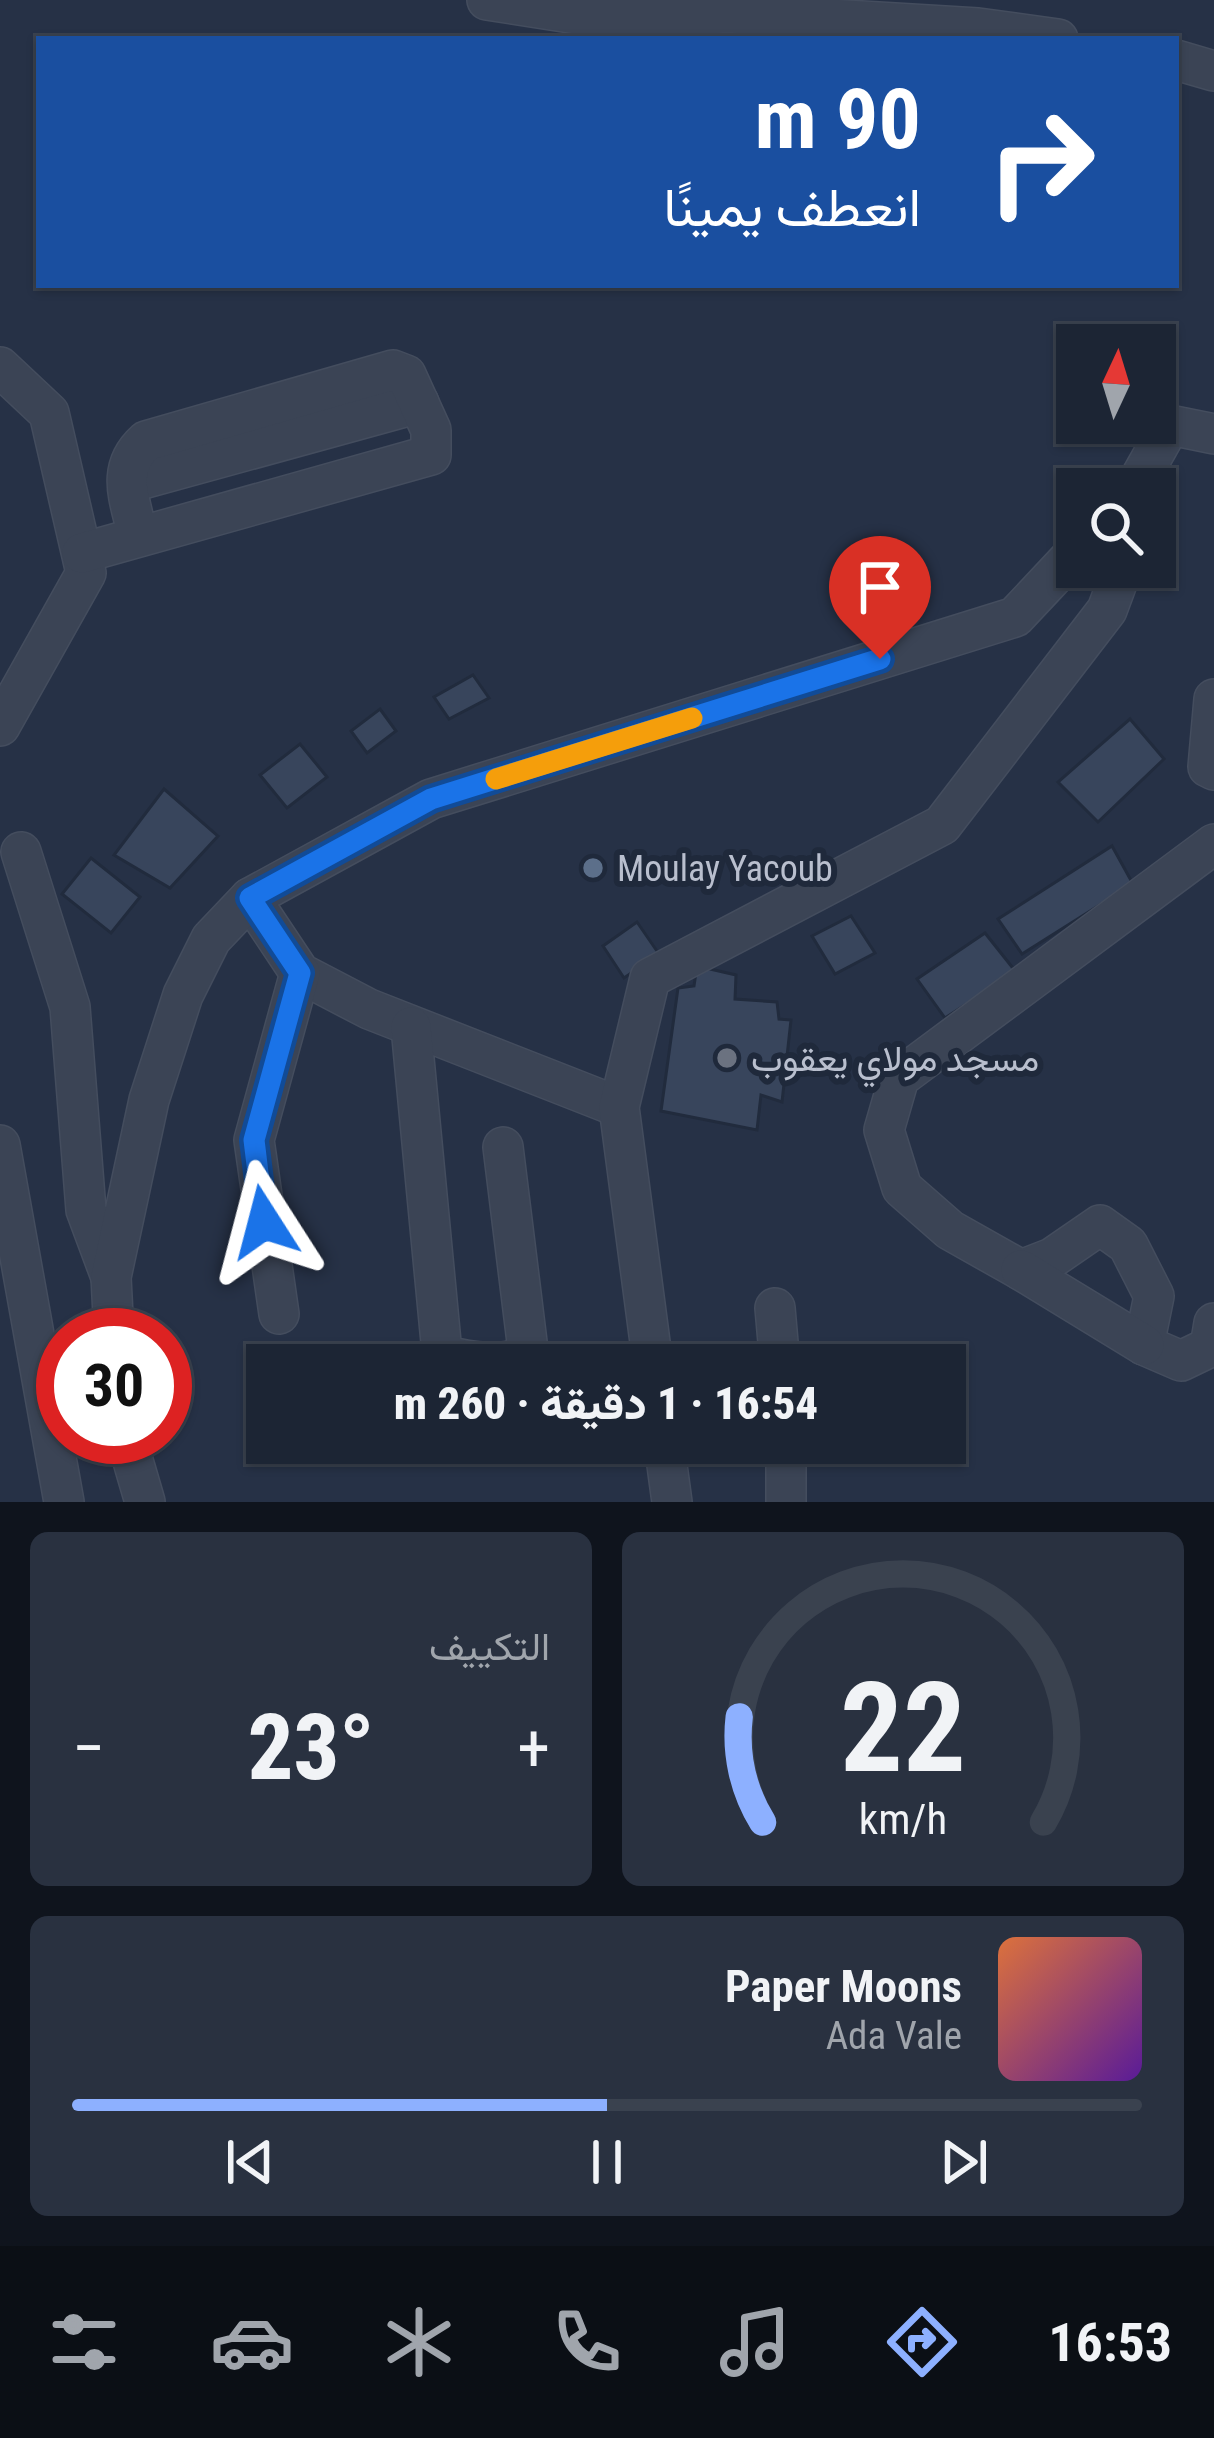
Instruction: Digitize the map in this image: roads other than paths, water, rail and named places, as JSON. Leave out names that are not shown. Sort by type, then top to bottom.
[{"type":"street","points":[[487,0],[596,17],[725,6],[1036,36]]},
{"type":"street","points":[[1179,61],[1214,70]]},
{"type":"street","points":[[0,367],[49,413],[86,573],[0,726]]},
{"type":"street","points":[[82,553],[431,455],[431,430],[406,375],[393,370],[146,442],[127,466],[138,537]]},
{"type":"street","points":[[1147,468],[1170,425],[1214,434]]},
{"type":"street","points":[[113,1308],[111,1277],[149,1100],[183,995],[211,940],[250,898],[431,799],[1015,617],[1056,573]]},
{"type":"street","points":[[650,1344],[619,1107],[650,978],[942,825],[1107,610],[1116,588]]},
{"type":"street","points":[[1214,700],[1208,767],[1214,770]]},
{"type":"street","points":[[1214,844],[899,1078],[884,1130],[902,1188],[950,1230],[1144,1345],[1181,1361],[1210,1347],[1214,1322]]},
{"type":"street","points":[[20,852],[70,1007],[86,1210],[111,1277]]},
{"type":"street","points":[[250,898],[300,973],[411,1027],[619,1107]]},
{"type":"street","points":[[279,1314],[254,1140],[300,973]]},
{"type":"street","points":[[411,1027],[442,1353],[454,1360],[512,1361],[522,1355],[527,1342],[503,1147]]},
{"type":"street","points":[[0,1145],[64,1502]]},
{"type":"street","points":[[1021,1270],[1052,1258],[1100,1225],[1128,1245],[1154,1297],[1144,1345]]},
{"type":"street","points":[[775,1308],[778,1344]]},
{"type":"street","points":[[134,1464],[145,1502]]},
{"type":"street","points":[[667,1464],[672,1502]]},
{"type":"street","points":[[786,1464],[786,1502]]},
{"type":"place","name":"Moulay Yacoub","points":[[593,868]]},
{"type":"place","name":"مسجد مولاي يعقوب","points":[[727,1058]]}]
